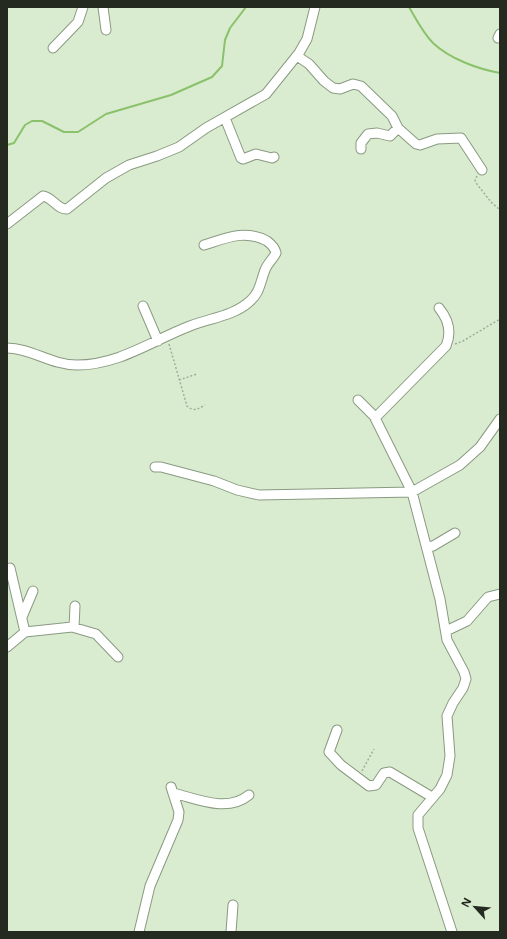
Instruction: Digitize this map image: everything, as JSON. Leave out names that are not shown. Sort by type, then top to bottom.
[{"type":"street","points":[[52,48],[78,22],[83,7]]},
{"type":"street","points":[[103,7],[106,30]]},
{"type":"street","points":[[7,224],[43,196],[62,209],[67,209],[111,175],[129,165],[179,147],[266,94],[297,56],[307,39],[315,7]]},
{"type":"street","points":[[297,56],[309,64],[324,81],[333,88],[340,89],[353,84],[361,86],[392,116],[398,128],[420,145],[437,139],[461,138],[482,170]]},
{"type":"street","points":[[225,118],[241,158],[243,159],[256,154],[274,158]]},
{"type":"street","points":[[361,149],[361,143],[368,134],[377,133],[390,136],[398,128]]},
{"type":"street","points":[[7,348],[18,349],[55,363],[75,365],[113,360],[197,323],[234,312],[248,303],[258,292],[264,271],[276,253],[270,243],[258,236],[250,234],[233,236],[204,245]]},
{"type":"street","points":[[143,306],[158,341]]},
{"type":"street","points":[[375,417],[442,353],[447,345],[449,334],[448,323],[439,308]]},
{"type":"street","points":[[358,400],[375,417],[375,420],[412,492],[440,599],[449,644],[464,672],[466,679],[447,716],[450,756],[449,768],[444,782],[418,815],[417,823],[452,932]]},
{"type":"street","points":[[154,467],[161,467],[214,480],[237,490],[259,496],[412,492],[460,465],[470,457],[480,447],[500,419]]},
{"type":"street","points":[[427,547],[433,546],[455,533]]},
{"type":"street","points":[[10,568],[25,632]]},
{"type":"street","points":[[22,617],[33,591]]},
{"type":"street","points":[[446,631],[467,620],[488,597],[500,594]]},
{"type":"street","points":[[74,627],[75,606]]},
{"type":"street","points":[[7,647],[25,632],[74,627],[96,634],[118,657]]},
{"type":"street","points":[[337,730],[329,752],[341,765],[369,786],[374,787],[384,773],[390,772],[432,797]]},
{"type":"street","points":[[139,932],[150,886],[178,820],[179,812],[172,790],[221,805],[242,801],[249,795]]},
{"type":"street","points":[[231,932],[233,905]]},
{"type":"path","points":[[482,170],[476,176],[476,183],[491,202],[500,210]]},
{"type":"path","points":[[447,345],[463,341],[500,318]]},
{"type":"path","points":[[167,337],[187,406],[193,410],[197,410],[205,405]]},
{"type":"path","points":[[179,380],[197,374]]},
{"type":"path","points":[[358,778],[374,749]]},
{"type":"waterway","points":[[7,145],[14,143],[25,125],[32,121],[42,121],[64,132],[78,132],[106,114],[171,95],[212,77],[222,66],[225,40],[230,28],[246,7]]},
{"type":"waterway","points":[[409,7],[426,35],[440,49],[465,62],[483,69],[500,73]]}]
